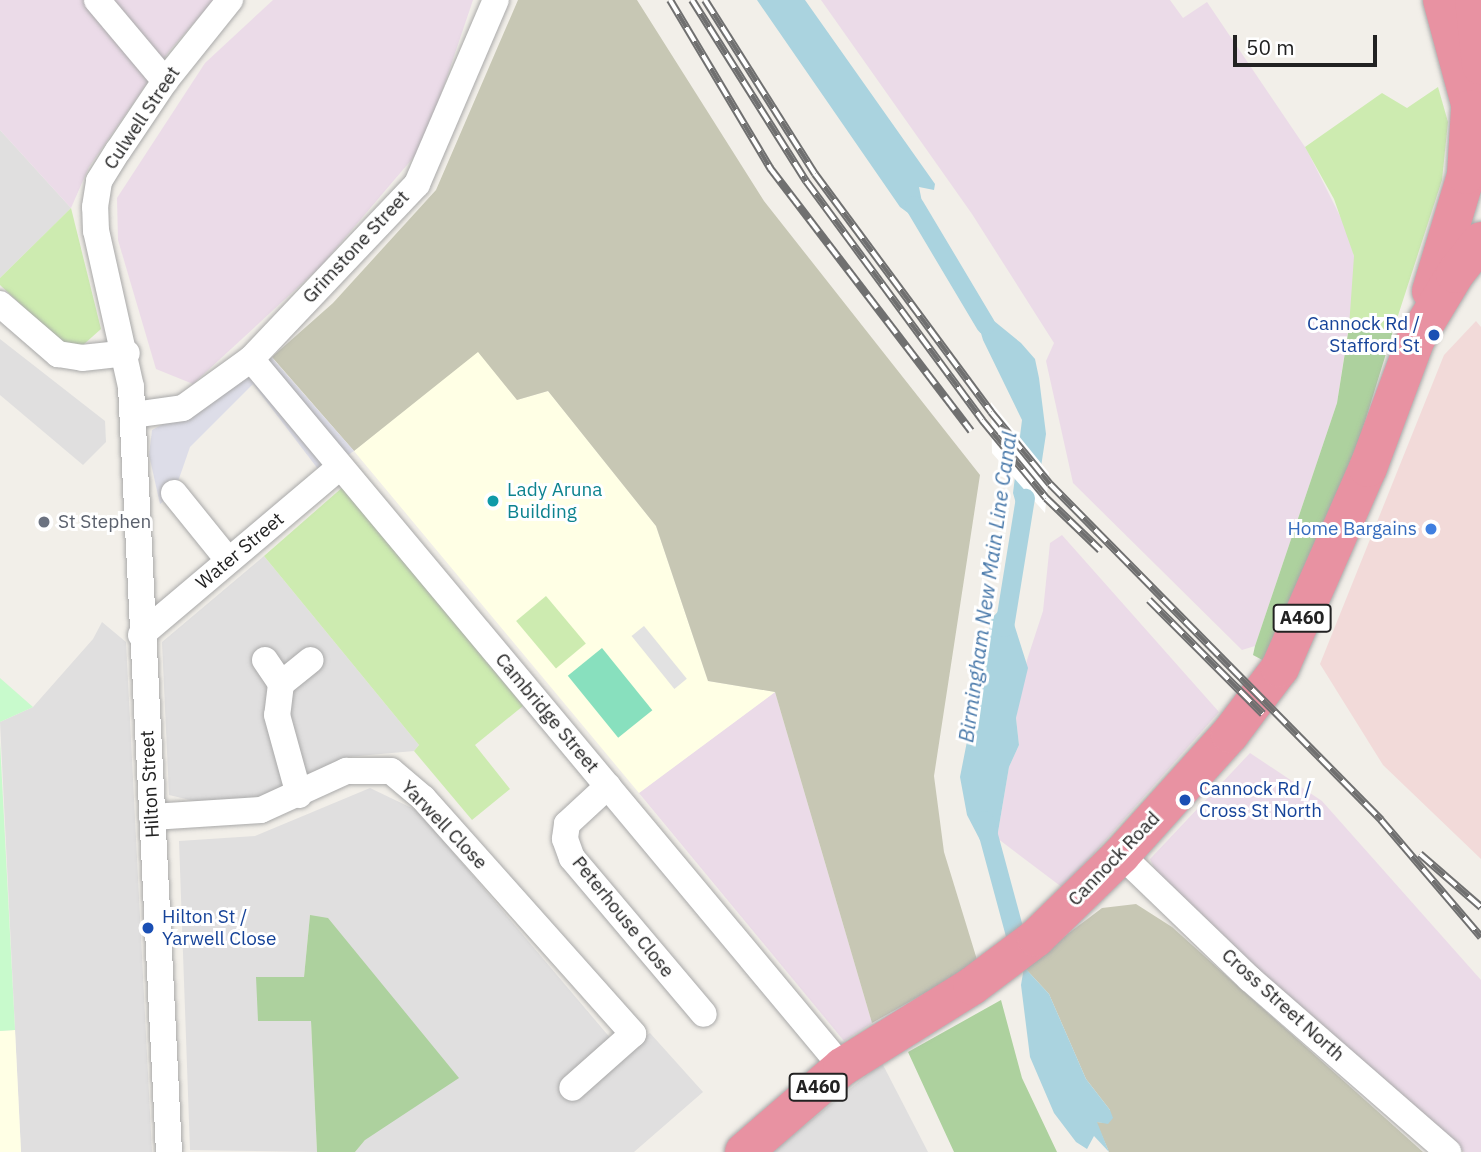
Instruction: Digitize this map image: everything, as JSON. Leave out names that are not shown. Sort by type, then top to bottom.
[{"type":"highway","points":[[1442,0],[1475,126]]},
{"type":"highway","points":[[1476,0],[1481,8]]},
{"type":"highway","points":[[1476,0],[1481,66]]},
{"type":"highway","name":"A460","points":[[1457,273],[1466,175],[1475,126]]},
{"type":"highway","points":[[1457,273],[1449,250],[1468,226],[1481,219]]},
{"type":"highway","name":"A460","points":[[1457,273],[1481,241]]},
{"type":"highway","name":"Cannock Road","points":[[744,1152],[842,1068],[972,986],[1036,939],[1121,855],[1230,734],[1280,668],[1368,468],[1416,340],[1457,273]]},
{"type":"street","points":[[97,0],[165,81]]},
{"type":"street","name":"Culwell Street","points":[[132,415],[127,353],[96,231],[95,207],[99,181],[165,81],[230,0]]},
{"type":"street","name":"Grimstone Street","points":[[132,415],[183,408],[251,359],[417,184],[496,0]]},
{"type":"street","points":[[0,304],[58,354],[82,358],[127,353]]},
{"type":"street","name":"Cambridge Street","points":[[251,359],[842,1068]]},
{"type":"street","name":"Hilton Street","points":[[132,415],[139,502],[141,635],[169,1152]]},
{"type":"street","name":"Water Street","points":[[141,635],[340,467]]},
{"type":"street","points":[[174,494],[228,560]]},
{"type":"street","points":[[265,660],[281,684],[277,715],[299,795]]},
{"type":"street","points":[[281,684],[311,660]]},
{"type":"street","name":"Yarwell Close","points":[[152,817],[261,810],[299,795],[346,771],[391,771],[424,798],[633,1034],[572,1088]]},
{"type":"street","name":"Peterhouse Close","points":[[608,786],[567,824],[565,839],[572,858],[704,1014]]},
{"type":"street","name":"Cross Street North","points":[[1121,855],[1250,979],[1448,1152]]},
{"type":"shaded area","points":[[0,0],[214,0],[170,50],[89,167],[71,208],[0,130]]},
{"type":"shaded area","points":[[273,0],[473,0],[424,145],[321,266],[193,384],[156,369],[118,240],[117,198],[205,63]]},
{"type":"shaded area","points":[[518,0],[637,0],[764,201],[980,475],[934,776],[944,852],[978,963],[872,1023],[775,692],[708,681],[656,526],[548,391],[517,400],[478,352],[354,451],[272,357],[333,303],[436,190]]},
{"type":"shaded area","points":[[821,0],[1170,0],[1183,18],[1207,2],[1307,150],[1346,228],[1354,256],[1355,285],[1337,403],[1255,646],[1242,650],[1073,483],[1046,361],[1054,343],[972,214]]},
{"type":"shaded area","points":[[0,130],[71,208],[0,278]]},
{"type":"shaded area","points":[[1476,321],[1481,327],[1481,859],[1383,765],[1320,664],[1444,355]]},
{"type":"shaded area","points":[[0,339],[105,421],[106,442],[83,465],[0,395]]},
{"type":"shaded area","points":[[266,351],[354,451],[321,473],[253,384],[190,447],[174,493],[160,504],[149,455],[152,430],[209,399]]},
{"type":"shaded area","points":[[478,351],[517,400],[548,391],[656,526],[708,681],[775,692],[639,793],[354,451]]},
{"type":"shaded area","points":[[1062,535],[1219,712],[1063,888],[997,838],[1009,767],[1019,745],[1016,718],[1027,660],[1043,611],[1050,543]]},
{"type":"shaded area","points":[[264,556],[419,745],[414,751],[347,757],[263,796],[203,803],[169,795],[162,642]]},
{"type":"shaded area","points":[[102,622],[126,642],[152,1152],[21,1152],[0,722],[33,707],[93,639]]},
{"type":"shaded area","points":[[644,626],[687,679],[674,689],[632,636]]},
{"type":"shaded area","points":[[775,692],[872,1023],[844,1041],[639,793]]},
{"type":"shaded area","points":[[1250,753],[1322,801],[1481,980],[1481,1152],[1464,1152],[1231,946],[1155,870],[1150,859]]},
{"type":"shaded area","points":[[370,788],[418,811],[623,1053],[650,1033],[703,1092],[634,1152],[355,1152],[365,1140],[310,915],[304,977],[256,977],[311,1021],[317,1152],[190,1150],[179,841],[255,836]]},
{"type":"shaded area","points":[[1136,904],[1172,927],[1423,1152],[1109,1152],[1096,1122],[1108,1123],[1110,1110],[1086,1079],[1049,994],[1024,967],[1102,908]]},
{"type":"shaded area","points":[[15,1030],[21,1152],[0,1152],[0,1031]]},
{"type":"shaded area","points":[[882,1063],[928,1152],[773,1151]]},
{"type":"green space","points":[[1438,87],[1448,122],[1442,180],[1393,331],[1349,327],[1354,256],[1334,199],[1305,147],[1382,93],[1407,108]]},
{"type":"green space","points":[[71,208],[101,329],[83,345],[63,344],[0,285],[0,278]]},
{"type":"green space","points":[[1349,327],[1393,331],[1355,454],[1266,662],[1253,655],[1255,646],[1337,403]]},
{"type":"green space","points":[[344,486],[523,706],[475,745],[510,789],[472,820],[414,751],[419,745],[264,556]]},
{"type":"green space","points":[[546,596],[586,643],[556,669],[516,621]]},
{"type":"green space","points":[[602,648],[652,710],[618,738],[568,676]]},
{"type":"green space","points":[[0,678],[33,707],[0,722]]},
{"type":"green space","points":[[0,742],[15,1030],[0,1031]]},
{"type":"green space","points":[[310,915],[328,918],[459,1078],[365,1140],[355,1152],[317,1152],[311,1021],[258,1021],[256,977],[304,977]]},
{"type":"green space","points":[[1001,1000],[1022,1078],[1057,1152],[954,1152],[908,1052]]},
{"type":"water","points":[[757,0],[805,0],[935,184],[934,190],[919,187],[927,227],[900,207]]},
{"type":"water","points":[[972,303],[1021,343],[1035,359],[1046,434],[1037,493],[1021,521],[1013,493],[1022,420],[983,340]]},
{"type":"water","points":[[1007,602],[1028,668],[1016,718],[1019,745],[1009,767],[997,838],[990,846],[980,840],[967,815],[960,777],[991,619]]},
{"type":"water","points":[[1024,967],[1049,994],[1086,1079],[1110,1110],[1113,1118],[1108,1124],[1097,1122],[1109,1152],[1094,1136],[1087,1149],[1076,1142],[1054,1113],[1030,1057],[1021,985]]},
{"type":"pier","points":[[991,402],[1049,473],[1045,513],[992,453]]},
{"type":"waterway","name":"Birmingham New Main Line Canal","points":[[914,205],[985,324]]},
{"type":"waterway","name":"Birmingham New Main Line Canal","points":[[1004,627],[1025,498]]},
{"type":"waterway","name":"Birmingham New Main Line Canal","points":[[984,820],[1021,957]]},
{"type":"railway","points":[[670,0],[770,168],[971,431]]},
{"type":"railway","points":[[692,0],[806,181],[982,420],[1046,498],[1100,550]]},
{"type":"railway","points":[[705,0],[815,174],[991,412],[1050,484],[1381,820],[1481,937]]},
{"type":"railway","points":[[1149,600],[1263,714]]},
{"type":"railway","points":[[1420,854],[1481,907]]},
{"type":"place","name":"Cannock Rd / Stafford St","points":[[1434,335]]},
{"type":"place","name":"Lady Aruna Building","points":[[493,501]]},
{"type":"place","name":"St Stephen","points":[[44,522]]},
{"type":"place","name":"Home Bargains","points":[[1431,529]]},
{"type":"place","name":"Cannock Rd / Cross St North","points":[[1185,800]]},
{"type":"place","name":"Hilton St / Yarwell Close","points":[[148,928]]}]
